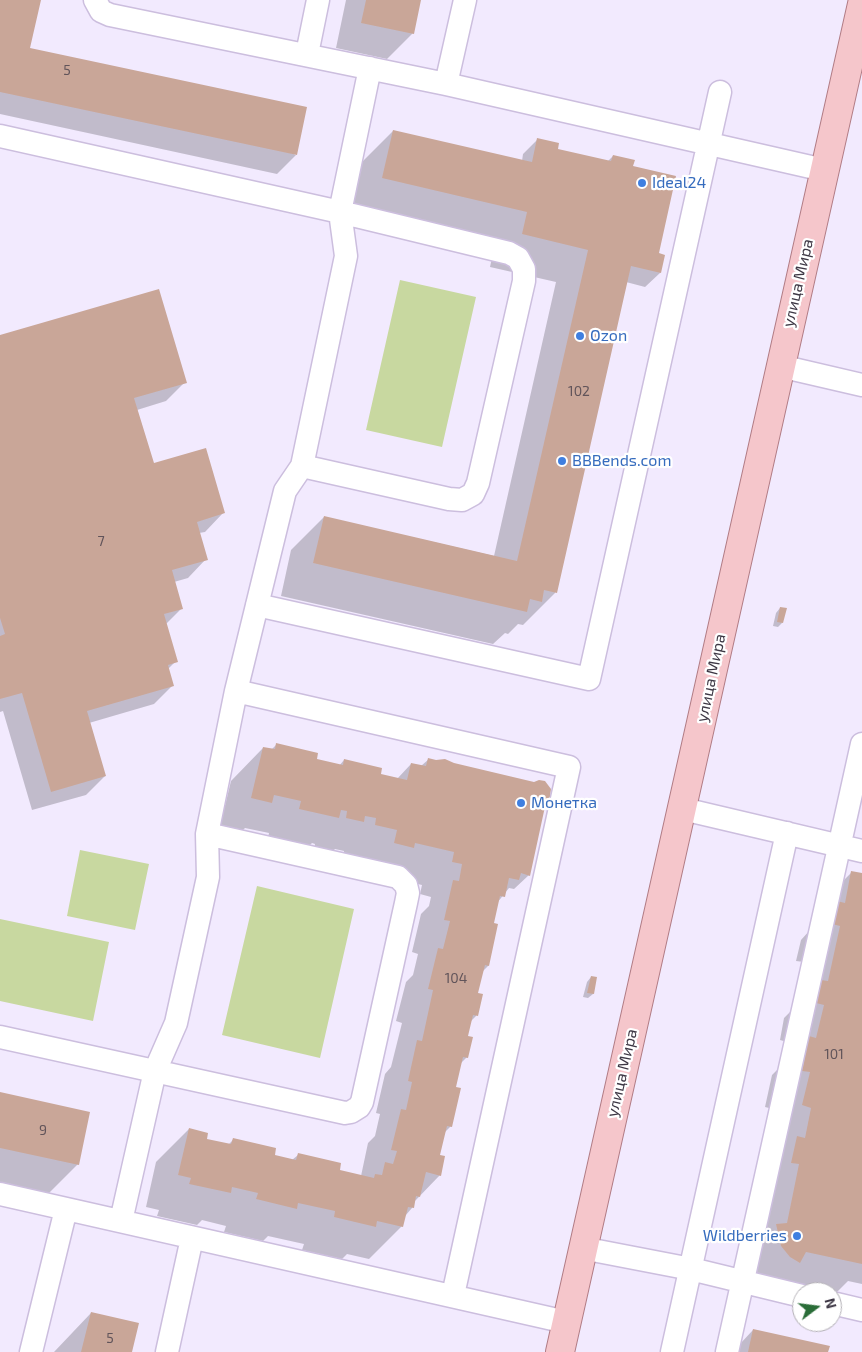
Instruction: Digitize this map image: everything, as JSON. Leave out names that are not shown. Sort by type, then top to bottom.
[{"type":"main road","name":"улица Мира","points":[[560,1352],[862,4]]},
{"type":"lane","points":[[95,0],[100,11],[110,15],[446,84],[824,170]]},
{"type":"lane","points":[[307,54],[318,0]]},
{"type":"lane","points":[[446,84],[465,0]]},
{"type":"lane","points":[[121,1221],[155,1071],[176,1023],[208,877],[207,834],[236,691],[285,490],[302,466],[346,256],[340,212],[370,68]]},
{"type":"lane","points":[[257,605],[589,679],[720,92]]},
{"type":"lane","points":[[0,136],[340,212],[509,253],[518,258],[524,269],[524,281],[478,483],[473,494],[462,500],[449,500],[302,466]]},
{"type":"lane","points":[[780,366],[862,385]]},
{"type":"lane","points":[[236,691],[569,767],[452,1296]]},
{"type":"lane","points":[[728,1352],[862,744]]},
{"type":"lane","points":[[682,809],[862,851]]},
{"type":"lane","points":[[672,1352],[787,833]]},
{"type":"lane","points":[[0,1037],[344,1113],[351,1112],[359,1107],[362,1102],[406,903],[408,893],[406,885],[398,877],[207,834]]},
{"type":"lane","points":[[0,1194],[566,1322]]},
{"type":"lane","points":[[31,1352],[66,1209]]},
{"type":"lane","points":[[167,1352],[192,1238]]},
{"type":"lane","points":[[582,1248],[691,1269],[792,1294]]},
{"type":"lane","points":[[842,1305],[862,1310]]},
{"type":"green space","points":[[400,280],[476,297],[442,447],[366,430]]},
{"type":"green space","points":[[80,850],[149,864],[135,930],[67,916]]},
{"type":"green space","points":[[257,886],[354,909],[320,1058],[222,1035]]},
{"type":"green space","points":[[0,919],[109,942],[93,1021],[0,1001]]},
{"type":"building","points":[[0,0],[41,0],[30,48],[307,107],[297,155],[0,92]]},
{"type":"building","points":[[366,0],[421,0],[414,34],[361,23]]},
{"type":"building","points":[[393,130],[532,162],[537,138],[559,143],[558,149],[611,161],[613,155],[635,160],[633,166],[676,176],[659,253],[665,255],[661,273],[631,266],[557,593],[544,590],[542,602],[530,599],[527,612],[313,563],[324,516],[517,561],[588,250],[522,234],[527,212],[382,178]]},
{"type":"building","points":[[159,289],[187,383],[134,398],[154,463],[206,448],[225,513],[197,522],[208,560],[172,570],[183,609],[164,614],[178,662],[168,665],[174,686],[87,711],[106,776],[51,792],[22,693],[0,699],[0,636],[5,634],[0,618],[0,335]]},
{"type":"building","points":[[780,607],[787,608],[783,623],[777,622]]},
{"type":"building","points":[[276,743],[318,753],[317,759],[343,765],[344,759],[382,768],[381,774],[407,780],[411,763],[426,766],[428,758],[436,760],[445,759],[454,763],[534,782],[539,780],[545,781],[551,789],[550,797],[546,802],[530,876],[521,873],[519,880],[509,878],[505,897],[500,896],[494,923],[498,924],[489,966],[485,965],[478,993],[483,994],[478,1016],[473,1015],[468,1036],[473,1037],[468,1058],[463,1057],[456,1087],[461,1088],[452,1127],[447,1126],[440,1155],[445,1156],[441,1176],[426,1172],[420,1197],[416,1196],[414,1208],[408,1207],[403,1227],[377,1221],[376,1227],[334,1217],[335,1211],[298,1203],[297,1209],[256,1199],[258,1193],[232,1187],[231,1193],[189,1184],[191,1178],[178,1175],[189,1128],[208,1133],[207,1139],[231,1144],[233,1138],[276,1148],[275,1155],[296,1160],[298,1153],[341,1163],[340,1170],[374,1178],[375,1174],[382,1175],[385,1162],[393,1164],[397,1151],[391,1150],[401,1109],[406,1110],[412,1082],[408,1081],[417,1040],[422,1041],[433,990],[428,989],[438,948],[443,949],[450,921],[444,920],[453,880],[459,881],[462,864],[452,862],[454,852],[415,843],[414,848],[394,843],[397,830],[375,825],[376,818],[365,816],[364,822],[346,818],[347,811],[341,810],[339,818],[299,809],[301,801],[274,795],[272,803],[251,798],[263,747],[275,749]]},
{"type":"building","points":[[851,871],[862,873],[862,1264],[806,1252],[800,1263],[790,1257],[781,1246],[776,1224],[787,1223],[799,1164],[791,1163],[797,1136],[805,1138],[811,1108],[802,1105],[810,1072],[802,1071],[809,1036],[816,1038],[824,1005],[816,1003],[821,980],[828,981],[840,926],[832,924],[837,901],[845,903]]},
{"type":"building","points":[[591,976],[597,977],[594,994],[587,993]]},
{"type":"building","points":[[0,1092],[90,1112],[79,1165],[0,1148]]},
{"type":"building","points":[[91,1312],[139,1323],[132,1352],[81,1352]]},
{"type":"building","points":[[753,1329],[830,1346],[828,1352],[748,1352]]},
{"type":"place","name":"Ideal24","points":[[642,183]]},
{"type":"place","name":"Ozon","points":[[580,336]]},
{"type":"place","name":"BBBends.com","points":[[562,461]]},
{"type":"place","name":"Монетка","points":[[521,803]]},
{"type":"place","name":"Wildberries","points":[[797,1236]]}]
